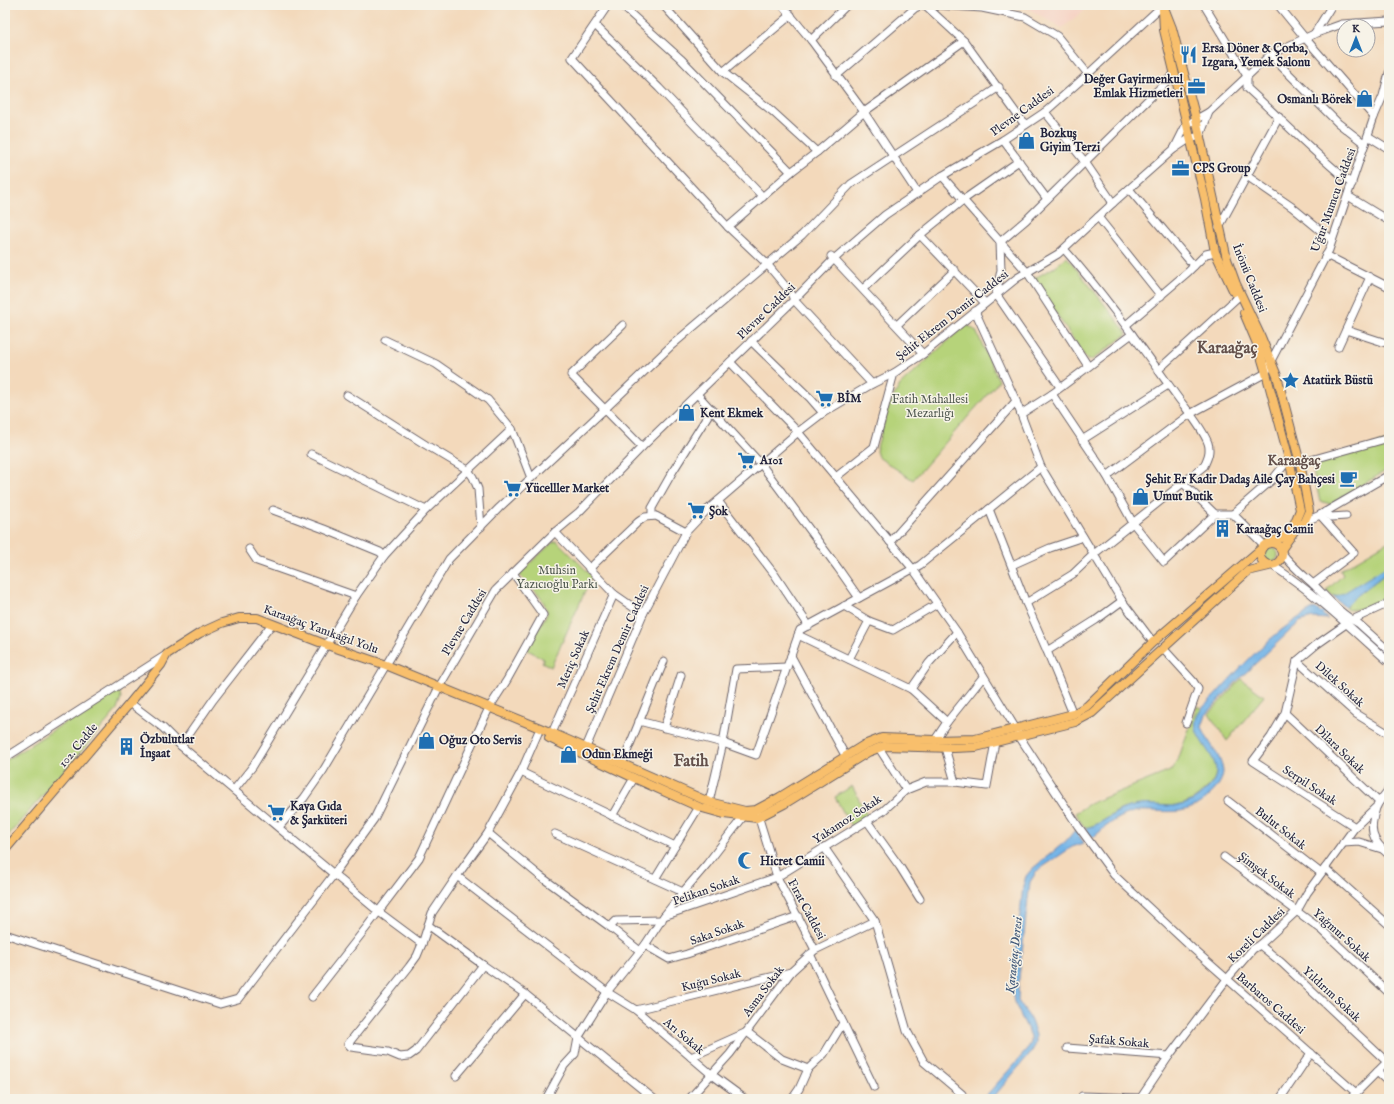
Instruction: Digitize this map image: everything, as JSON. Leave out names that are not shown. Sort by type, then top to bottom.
[{"type":"main road","name":"İnönü Caddesi","points":[[1018,732],[1073,714],[1087,706],[1153,642],[1265,545],[1287,535],[1300,510],[1289,459],[1258,346],[1215,252],[1205,199],[1189,139],[1164,30],[1163,5]]},
{"type":"main road","name":"İnönü Caddesi","points":[[1163,5],[1172,28],[1196,119],[1227,259],[1236,284],[1277,376],[1300,463],[1309,511],[1304,522]]},
{"type":"main road","points":[[757,814],[864,745],[882,738],[935,740],[974,739],[1075,722],[1092,712],[1248,571],[1271,566],[1281,560],[1282,552],[1295,530],[1304,522]]},
{"type":"main road","points":[[1271,566],[1265,564],[1260,559],[1260,551],[1265,545],[1276,544],[1282,552]]},
{"type":"main road","name":"Karaağaç Yanıkağıl Yolu","points":[[167,654],[200,633],[222,623],[240,618],[257,618],[327,645],[386,665],[513,718]]},
{"type":"main road","name":"102. Cadde","points":[[5,850],[130,703],[161,665],[167,654]]},
{"type":"main road","points":[[513,718],[552,733],[634,778],[699,806],[724,814],[757,814],[784,804],[868,752],[884,746],[945,748],[976,747],[995,742],[1018,732]]},
{"type":"main road","points":[[513,718],[538,733],[622,764],[709,802],[744,814]]},
{"type":"street","points":[[608,5],[572,58],[728,227],[767,264],[792,293],[794,300],[872,384]]},
{"type":"street","points":[[620,5],[681,59],[791,172]]},
{"type":"street","points":[[663,5],[723,72],[772,111],[817,152]]},
{"type":"street","points":[[782,5],[811,40],[836,76],[864,112],[918,194]]},
{"type":"street","points":[[811,40],[847,5]]},
{"type":"street","points":[[836,76],[915,8],[923,5],[964,41],[999,87],[1022,121],[1026,124]]},
{"type":"street","points":[[937,5],[982,8],[1025,17],[1058,36],[1088,74]]},
{"type":"street","name":"Plevne Caddesi","points":[[5,934],[220,1004],[238,999],[334,874],[374,819],[438,687],[496,590],[555,532],[578,512],[642,447],[794,300],[832,258],[885,215],[918,194],[942,176],[1003,140],[1045,112],[1163,5]]},
{"type":"street","points":[[1204,5],[1247,76],[1247,88],[1326,163],[1352,184]]},
{"type":"street","points":[[1278,5],[1374,117]]},
{"type":"street","points":[[1314,34],[1332,5]]},
{"type":"street","points":[[723,72],[791,15]]},
{"type":"street","points":[[1174,149],[1186,125],[1209,112],[1270,55],[1314,34],[1342,24],[1389,21]]},
{"type":"street","points":[[595,24],[763,197]]},
{"type":"street","points":[[728,227],[791,172],[864,112],[964,41]]},
{"type":"street","points":[[1270,55],[1338,123],[1365,144]]},
{"type":"street","name":"Uğur Mumcu Caddesi","points":[[1266,373],[1326,255],[1348,196],[1374,117],[1386,97],[1389,73]]},
{"type":"street","points":[[1000,242],[1026,220],[1174,74]]},
{"type":"street","points":[[279,827],[304,798],[323,771],[449,559],[481,526],[672,344],[802,235],[852,184],[999,87]]},
{"type":"street","points":[[1045,112],[1085,162],[1113,203]]},
{"type":"street","points":[[1174,149],[1189,139],[1200,136],[1209,112]]},
{"type":"street","points":[[1219,227],[1279,117]]},
{"type":"street","points":[[1368,136],[1389,150]]},
{"type":"street","points":[[1003,140],[1047,199]]},
{"type":"street","name":"Şehit Ekrem Demir Caddesi","points":[[585,751],[643,614],[686,532],[705,512],[798,432],[823,413],[872,384],[894,373],[923,354],[1017,278],[1058,254],[1174,149]]},
{"type":"street","points":[[863,289],[920,235],[963,200],[1019,161]]},
{"type":"street","points":[[942,176],[1027,272],[1088,366]]},
{"type":"street","points":[[1247,176],[1292,207],[1332,240]]},
{"type":"street","points":[[1129,189],[1194,266]]},
{"type":"street","points":[[1348,196],[1389,221]]},
{"type":"street","points":[[1098,217],[1161,296]]},
{"type":"street","points":[[920,235],[986,303]]},
{"type":"street","points":[[1000,242],[1001,270],[996,294],[1060,387]]},
{"type":"street","points":[[1026,603],[1073,574],[1094,554],[1204,466],[1209,454],[1209,444],[1190,414],[1126,326],[1078,264],[1064,249]]},
{"type":"street","points":[[1126,326],[1206,254],[1215,252]]},
{"type":"street","points":[[1326,255],[1389,287]]},
{"type":"street","points":[[832,258],[923,354]]},
{"type":"street","points":[[896,325],[955,270]]},
{"type":"street","points":[[1338,347],[1370,277]]},
{"type":"street","points":[[1158,370],[1237,298]]},
{"type":"street","points":[[975,311],[1016,401],[1041,467],[1122,601],[1153,642]]},
{"type":"street","points":[[623,325],[571,375],[642,447]]},
{"type":"street","points":[[1346,330],[1389,344]]},
{"type":"street","points":[[1009,408],[1020,411],[1052,394],[1132,334]]},
{"type":"street","points":[[385,340],[436,364],[488,400],[512,429],[532,478]]},
{"type":"street","points":[[751,341],[810,398],[823,413]]},
{"type":"street","name":"Barbaros Caddesi","points":[[730,362],[798,432],[913,569],[957,632],[1018,732],[1080,828],[1114,875],[1227,979],[1356,1092]]},
{"type":"street","points":[[836,477],[874,447],[894,373]]},
{"type":"street","points":[[1107,476],[1190,414],[1266,373]]},
{"type":"street","points":[[1082,440],[1168,384]]},
{"type":"street","points":[[697,394],[761,464],[859,598]]},
{"type":"street","points":[[1052,394],[1107,476],[1133,523],[1164,562],[1215,514],[1233,514],[1273,479],[1289,459]]},
{"type":"street","points":[[347,395],[468,470],[478,489],[481,526]]},
{"type":"street","points":[[890,542],[1016,401]]},
{"type":"street","points":[[652,516],[652,508],[673,471],[712,409]]},
{"type":"street","points":[[234,790],[253,766],[356,596],[384,556],[426,510],[512,429]]},
{"type":"street","points":[[1300,463],[1389,438]]},
{"type":"street","points":[[310,454],[426,510]]},
{"type":"street","points":[[639,722],[723,743],[756,755],[800,630],[920,565],[1041,467]]},
{"type":"street","points":[[1304,522],[1323,514],[1389,475]]},
{"type":"street","points":[[1183,482],[1215,514]]},
{"type":"street","points":[[718,501],[775,575],[809,626]]},
{"type":"street","points":[[989,509],[1026,603],[1048,651],[1073,714]]},
{"type":"street","points":[[273,510],[380,552],[384,556]]},
{"type":"street","points":[[1233,514],[1265,545]]},
{"type":"street","points":[[1323,514],[1331,517],[1346,516]]},
{"type":"street","points":[[1313,584],[1354,553],[1323,514]]},
{"type":"street","points":[[589,569],[645,517],[656,516],[686,532]]},
{"type":"street","points":[[555,532],[614,594],[643,614]]},
{"type":"street","points":[[1012,565],[1050,548],[1083,537]]},
{"type":"street","points":[[249,549],[257,562],[356,596]]},
{"type":"street","points":[[1282,552],[1291,565],[1313,584],[1324,600]]},
{"type":"street","points":[[1271,566],[1324,600],[1342,615],[1389,662]]},
{"type":"street","points":[[312,997],[379,912],[419,858],[489,708],[507,680],[543,615],[513,573]]},
{"type":"street","name":"Meriç Sokak","points":[[552,733],[614,594]]},
{"type":"street","points":[[1048,651],[1122,601]]},
{"type":"street","points":[[1285,713],[1297,661],[1316,645],[1349,622],[1389,603]]},
{"type":"street","points":[[844,606],[869,621],[894,630],[937,604]]},
{"type":"street","points":[[849,659],[869,621]]},
{"type":"street","points":[[1349,622],[1358,623],[1389,651]]},
{"type":"street","points":[[181,746],[213,700],[272,624]]},
{"type":"street","points":[[911,689],[929,663],[957,632]]},
{"type":"street","points":[[798,635],[911,689],[946,722]]},
{"type":"street","points":[[1163,648],[1193,681],[1198,689],[1186,723]]},
{"type":"street","name":"Karaağaç Yanıkağıl Yolu","points":[[5,758],[167,654]]},
{"type":"street","points":[[791,656],[846,757]]},
{"type":"street","points":[[622,764],[664,661]]},
{"type":"street","name":"Dilek Sokak","points":[[1297,661],[1356,714],[1389,734]]},
{"type":"street","points":[[709,802],[723,743],[736,668],[787,667]]},
{"type":"street","points":[[664,728],[682,675]]},
{"type":"street","points":[[935,740],[946,722],[983,676]]},
{"type":"street","points":[[130,703],[163,728],[181,746],[379,912],[422,944]]},
{"type":"street","name":"Serpil Sokak","points":[[1285,713],[1272,737],[1253,761],[1355,827]]},
{"type":"street","name":"Dilara Sokak","points":[[1285,713],[1378,804]]},
{"type":"street","points":[[483,965],[416,1051],[409,1056],[400,1057],[388,1052],[350,1047],[348,1044],[417,956],[432,913],[488,834],[521,772],[538,733]]},
{"type":"street","points":[[879,748],[906,790],[926,782],[954,782],[987,786],[995,742]]},
{"type":"street","points":[[945,748],[954,782]]},
{"type":"street","points":[[521,772],[675,846]]},
{"type":"street","points":[[612,816],[634,778]]},
{"type":"street","name":"Koreli Caddesi","points":[[1140,1099],[1168,1056],[1227,979],[1253,950],[1297,911],[1307,893],[1355,827],[1378,804],[1389,789]]},
{"type":"street","name":"Yakamoz Sokak","points":[[777,877],[883,811],[906,790]]},
{"type":"street","name":"Bulut Sokak","points":[[1228,801],[1323,870],[1389,925]]},
{"type":"street","points":[[1378,804],[1372,820],[1372,836],[1382,849],[1389,855]]},
{"type":"street","points":[[655,879],[699,806]]},
{"type":"street","points":[[546,1099],[564,1066],[575,1054],[578,1038],[607,992],[645,945],[683,892],[708,864],[744,814]]},
{"type":"street","name":"Fırat Caddesi","points":[[757,814],[777,877],[798,916],[843,1023],[874,1087]]},
{"type":"street","points":[[867,821],[900,867],[920,899]]},
{"type":"street","points":[[488,834],[540,876],[640,951]]},
{"type":"street","points":[[555,834],[683,892]]},
{"type":"street","points":[[1343,843],[1359,842],[1382,849]]},
{"type":"street","points":[[824,848],[874,922],[907,1031],[924,1062],[962,1094]]},
{"type":"street","name":"Şimşek Sokak","points":[[1224,857],[1297,911]]},
{"type":"street","name":"Arı Sokak","points":[[457,876],[607,992],[636,1010],[711,1074],[745,1099]]},
{"type":"street","name":"Pelikan Sokak","points":[[610,927],[616,921],[663,918],[777,877]]},
{"type":"street","name":"Yağmur Sokak","points":[[1297,911],[1322,930],[1389,993]]},
{"type":"street","name":"Saka Sokak","points":[[645,945],[669,959],[798,916]]},
{"type":"street","name":"Asma Sokak","points":[[689,1099],[730,1054],[791,972],[813,952],[874,922]]},
{"type":"street","points":[[428,925],[525,994],[654,1099]]},
{"type":"street","name":"Yıldırım Sokak","points":[[1260,945],[1282,963],[1388,1061]]},
{"type":"street","name":"Kuğu Sokak","points":[[636,1010],[791,972]]},
{"type":"street","points":[[456,1076],[525,994]]},
{"type":"street","points":[[792,1099],[799,1089],[808,1069],[824,1054],[843,1023]]},
{"type":"street","points":[[691,1057],[747,1032],[782,1059],[808,1069]]},
{"type":"street","name":"Şafak Sokak","points":[[1067,1048],[1168,1056]]},
{"type":"street","points":[[1280,1099],[1311,1053]]},
{"type":"street","points":[[1350,1099],[1388,1061]]},
{"type":"street","points":[[1378,1072],[1389,1083]]},
{"type":"street","points":[[1082,1096],[1140,1099]]},
{"type":"shaded area","points":[[1017,5],[1087,5],[1082,12],[1062,28],[1029,9]]},
{"type":"green space","points":[[1067,257],[1127,334],[1092,360],[1087,360],[1033,279],[1053,268]]},
{"type":"green space","name":"Fatih Mahallesi Mezarlığı","points":[[966,324],[976,331],[999,381],[913,480],[878,457],[876,451],[889,405],[900,385]]},
{"type":"green space","points":[[1389,441],[1389,469],[1330,504],[1320,501],[1311,462]]},
{"type":"green space","name":"Muhsin Yazıcıoğlu Parkı","points":[[557,541],[592,576],[551,667],[542,662],[544,659],[526,649],[547,614],[544,603],[518,574],[553,542]]},
{"type":"green space","points":[[1389,541],[1389,565],[1339,597],[1333,597],[1326,591],[1343,575],[1340,570]]},
{"type":"green space","points":[[1268,548],[1274,548],[1278,552],[1278,558],[1274,562],[1268,562],[1264,558],[1264,552]]},
{"type":"green space","points":[[1389,571],[1389,597],[1359,609],[1348,610],[1345,608],[1354,598]]},
{"type":"green space","points":[[1241,679],[1264,696],[1227,741],[1209,714]]},
{"type":"green space","points":[[119,688],[121,698],[117,710],[5,839],[5,761]]},
{"type":"green space","points":[[1197,706],[1202,709],[1197,717],[1196,724],[1198,732],[1214,760],[1216,767],[1213,782],[1198,796],[1185,804],[1178,806],[1128,807],[1118,811],[1097,824],[1085,828],[1075,813],[1089,804],[1170,771],[1178,760]]},
{"type":"green space","points":[[852,786],[868,817],[852,828],[835,797]]},
{"type":"water","points":[[1389,565],[1389,571],[1354,598],[1345,607],[1333,597],[1339,596]]},
{"type":"water","points":[[1315,608],[1328,619],[1313,618],[1301,621],[1238,680],[1206,715],[1202,727],[1220,759],[1223,771],[1219,784],[1211,794],[1197,805],[1183,810],[1169,812],[1134,812],[1110,823],[1093,838],[1085,828],[1097,824],[1120,810],[1141,805],[1180,805],[1199,796],[1210,786],[1215,777],[1216,768],[1196,728],[1197,715],[1239,669],[1275,635],[1301,616]]},
{"type":"water","points":[[1075,830],[1084,843],[1072,847],[1037,871],[1030,882],[1019,978],[1018,1001],[1030,1018],[1036,1035],[1036,1044],[1032,1051],[992,1099],[983,1099],[1026,1051],[1031,1043],[1031,1036],[1014,1002],[1012,989],[1023,886],[1026,876],[1032,869],[1066,841]]},
{"type":"waterway","points":[[1320,613],[1327,611]]},
{"type":"place","name":"Ersa Döner & Çorba, Izgara, Yemek Salonu","points":[[1189,55]]},
{"type":"place","name":"Değer Gayirmenkul Emlak Hizmetleri","points":[[1196,86]]},
{"type":"place","name":"Osmanlı Börek","points":[[1365,99]]},
{"type":"place","name":"Bozkuş Giyim Terzi","points":[[1027,140]]},
{"type":"place","name":"CPS Group","points":[[1180,168]]},
{"type":"place","name":"Atatürk Büstü","points":[[1290,380]]},
{"type":"place","name":"BİM","points":[[824,398]]},
{"type":"place","name":"Kent Ekmek","points":[[687,413]]},
{"type":"place","name":"A101","points":[[747,460]]},
{"type":"place","name":"Şehit Er Kadir Dadaş Aile Çay Bahçesi","points":[[1348,479]]},
{"type":"place","name":"Yücelller Market","points":[[512,488]]},
{"type":"place","name":"Umut Butik","points":[[1140,496]]},
{"type":"place","name":"Şok","points":[[696,511]]},
{"type":"place","name":"Karaağaç Camii","points":[[1223,529]]},
{"type":"place","name":"Oğuz Oto Servis","points":[[426,740]]},
{"type":"place","name":"Özbulutlar İnşaat","points":[[127,746]]},
{"type":"place","name":"Odun Ekmeği","points":[[569,754]]},
{"type":"place","name":"Kaya Gıda & Şarküteri","points":[[277,813]]},
{"type":"place","name":"Hicret Camii","points":[[747,861]]},
{"type":"district","name":"Karaağaç","points":[[1227,347]]},
{"type":"district","name":"Karaağaç","points":[[1294,460]]},
{"type":"district","name":"Fatih","points":[[691,760]]},
{"type":"water label","name":"Karaağaç Deresi","points":[[1013,955]]}]
